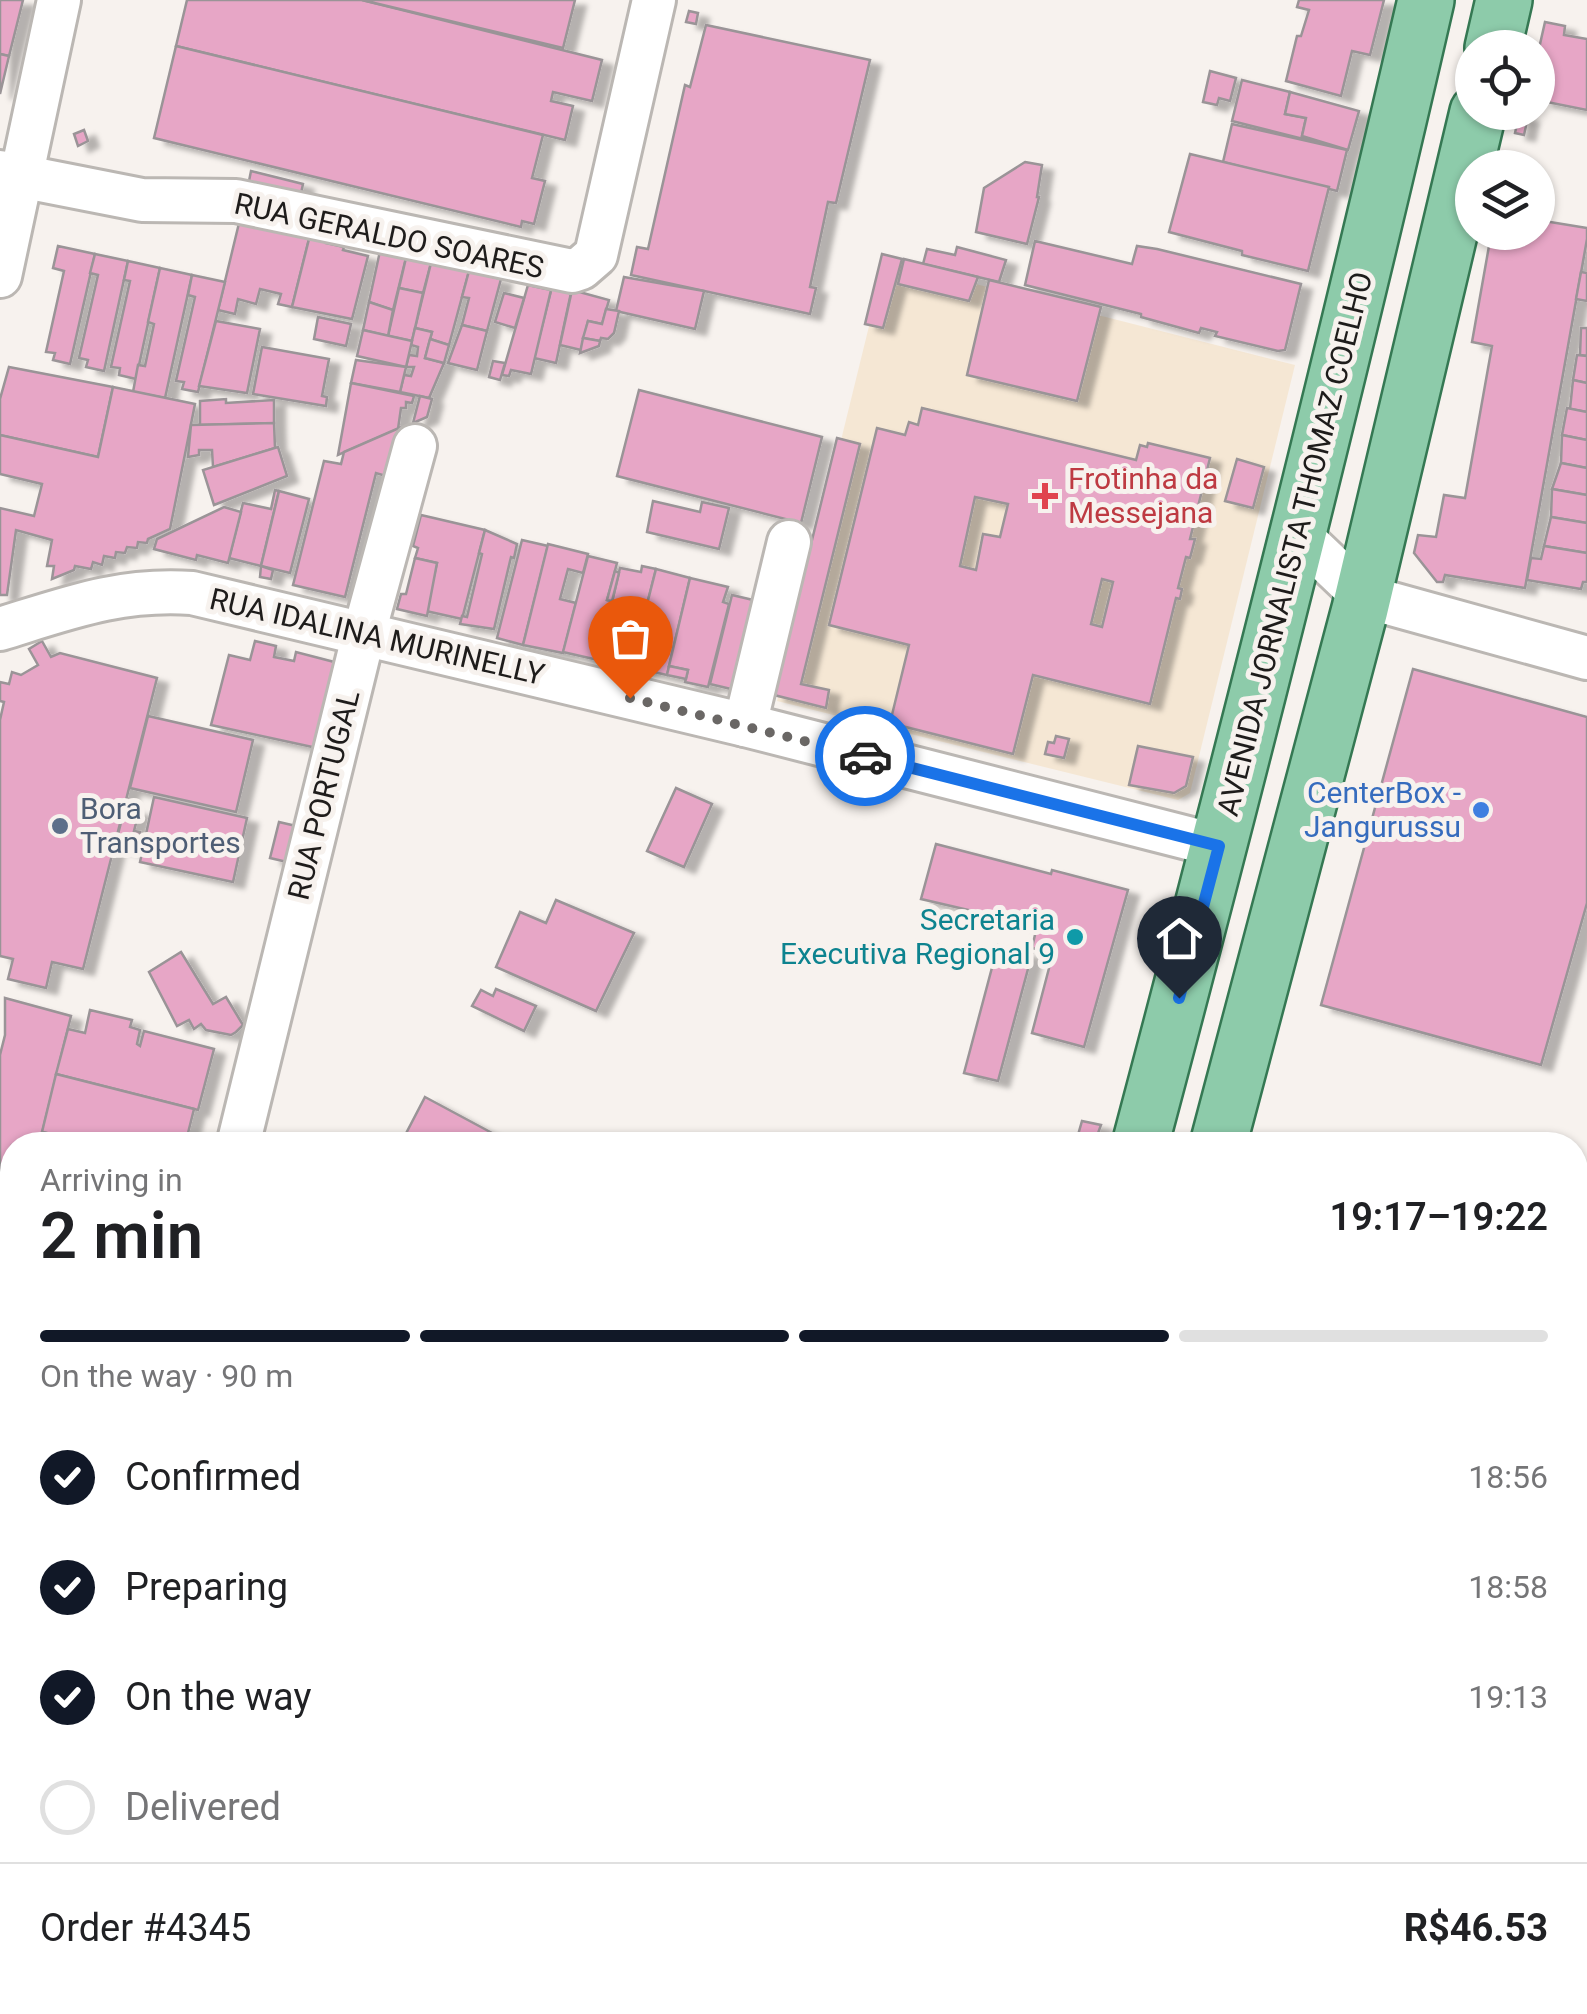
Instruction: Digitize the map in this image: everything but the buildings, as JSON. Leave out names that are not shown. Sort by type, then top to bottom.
[{"type":"main road","name":"AVENIDA JORNALISTA THOMAZ COELHO","points":[[1143,1132],[1372,237],[1426,0]]},
{"type":"main road","points":[[1497,30],[1504,0]]},
{"type":"main road","points":[[1221,1132],[1363,596],[1474,130]]},
{"type":"street","points":[[0,276],[10,174],[58,0]]},
{"type":"street","name":"RUA GERALDO SOARES","points":[[10,174],[142,200],[236,202],[564,272],[581,268],[596,255],[654,0]]},
{"type":"street","name":"RUA PORTUGAL","points":[[241,1132],[364,633],[415,446]]},
{"type":"street","points":[[1297,533],[1363,596],[1587,658]]},
{"type":"street","points":[[745,725],[789,542]]},
{"type":"street","name":"RUA IDALINA MURINELLY","points":[[0,629],[104,597],[152,590],[192,593],[745,725],[1219,846]]},
{"type":"shaded area","name":"Frotinha da Messejana","points":[[885,261],[1295,365],[1190,793],[1178,800],[777,701]]},
{"type":"way so far","points":[[630,698],[865,756]]},
{"type":"place","name":"Frotinha da Messejana","points":[[1045,496]]},
{"type":"place","name":"CenterBox - Jangurussu","points":[[1481,810]]},
{"type":"place","name":"Bora Transportes","points":[[60,826]]},
{"type":"place","name":"Secretaria Executiva Regional 9","points":[[1075,937]]},
{"type":"route","points":[[865,756],[1219,846],[1179,998]]}]
